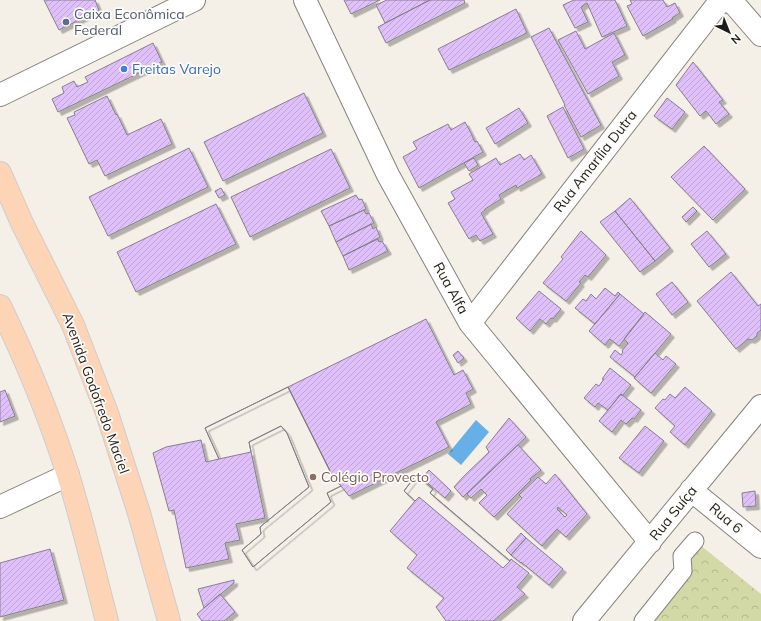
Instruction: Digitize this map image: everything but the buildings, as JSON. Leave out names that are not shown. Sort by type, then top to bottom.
[{"type":"main road","name":"Avenida Godofredo Maciel","points":[[0,173],[22,223],[73,325],[107,413],[139,513],[169,621]]},
{"type":"main road","points":[[0,306],[43,406],[68,474],[107,621]]},
{"type":"street","points":[[0,95],[194,0]]},
{"type":"street","name":"Rua Alfa","points":[[305,0],[388,175],[470,323],[650,542]]},
{"type":"street","name":"Rua Amarília Dutra","points":[[470,323],[721,0]]},
{"type":"street","points":[[727,0],[735,5],[761,35]]},
{"type":"street","name":"Rua Suíça","points":[[584,621],[761,406]]},
{"type":"street","points":[[0,507],[68,474]]},
{"type":"street","name":"Rua 6","points":[[691,490],[761,547]]},
{"type":"street","points":[[643,621],[683,571],[682,556],[695,541]]},
{"type":"green space","points":[[695,541],[761,594],[761,621],[643,621]]},
{"type":"water","points":[[476,420],[489,432],[461,465],[448,454]]},
{"type":"place","name":"Caixa Econômica Federal","points":[[66,22]]},
{"type":"place","name":"Freitas Varejo","points":[[124,69]]},
{"type":"place","name":"Colégio Provecto","points":[[313,477]]}]
